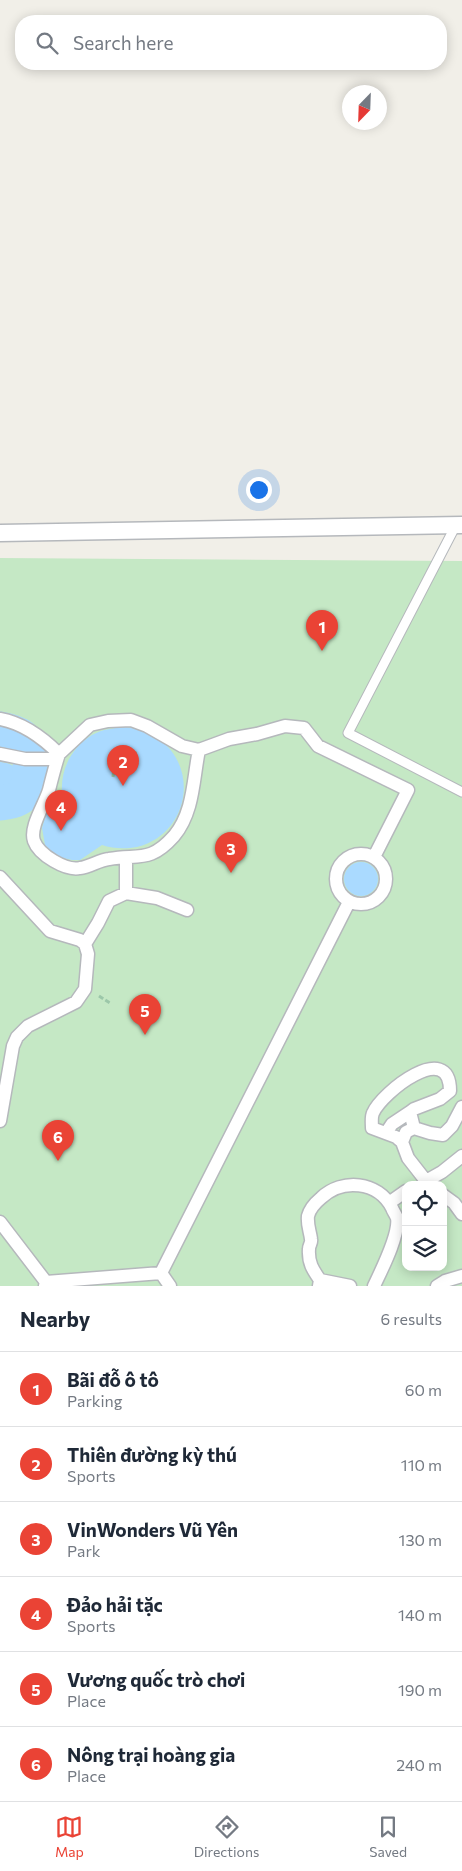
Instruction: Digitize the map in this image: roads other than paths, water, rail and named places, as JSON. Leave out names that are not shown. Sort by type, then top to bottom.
[{"type":"street","points":[[0,533],[459,525]]},
{"type":"street","points":[[0,719],[34,732],[46,741],[53,756],[47,796],[37,817],[34,840],[48,857],[71,868],[80,868],[110,858],[143,857],[162,848],[175,834],[184,820],[190,803],[199,750]]},
{"type":"street","points":[[3,755],[25,759],[53,756],[90,725],[120,720],[131,720],[147,726],[182,746],[199,750],[229,739],[285,726],[304,728],[318,746],[408,790],[374,857]]},
{"type":"street","points":[[366,854],[374,857],[384,870],[386,878],[382,894],[368,904],[350,902],[339,892],[336,884],[335,876],[338,868],[350,856],[366,854]]},
{"type":"street","points":[[126,858],[126,893]]},
{"type":"street","points":[[0,877],[50,931],[80,940],[85,944],[88,954],[85,989],[76,1002],[28,1026],[17,1037],[13,1046],[0,1121]]},
{"type":"street","points":[[85,944],[109,901],[126,893],[156,898],[188,910]]},
{"type":"street","points":[[161,1273],[350,902]]},
{"type":"street","points":[[386,1133],[392,1124],[414,1109],[440,1099],[450,1091],[450,1082],[445,1073],[437,1068],[427,1069],[412,1076],[383,1099],[372,1113],[372,1128],[396,1137],[402,1142],[408,1158],[423,1181]]},
{"type":"street","points":[[402,1142],[406,1132],[414,1128],[443,1135],[452,1126],[462,1107]]},
{"type":"street","points":[[410,1112],[414,1128]]},
{"type":"street","points":[[427,1181],[462,1156]]},
{"type":"street","points":[[350,1286],[320,1283],[310,1265],[309,1247],[312,1241],[308,1225],[308,1214],[313,1205],[326,1193],[338,1187],[352,1184],[367,1187],[381,1194],[390,1203],[397,1218],[394,1241],[374,1286]]},
{"type":"street","points":[[390,1203],[402,1194]]},
{"type":"street","points":[[447,1198],[454,1203],[462,1214]]},
{"type":"street","points":[[0,1222],[46,1284],[161,1273]]},
{"type":"street","points":[[161,1273],[170,1286]]},
{"type":"street","points":[[437,1286],[445,1281],[462,1276]]},
{"type":"lane","points":[[459,525],[348,733],[462,792]]},
{"type":"water","points":[[126,727],[143,731],[159,739],[172,752],[180,767],[184,784],[177,816],[167,829],[154,840],[137,847],[120,848],[102,845],[80,860],[59,857],[45,845],[42,828],[46,814],[63,799],[62,780],[67,762],[77,747],[92,735],[104,730]]},
{"type":"water","points":[[0,762],[15,767],[21,774],[22,784],[20,790],[0,795]]},
{"type":"water","points":[[361,862],[368,863],[373,867],[377,872],[377,886],[373,891],[368,895],[361,896],[354,895],[349,891],[345,886],[344,879],[345,872],[349,867],[354,863]]},
{"type":"waterway","points":[[0,729],[22,737],[26,742],[30,757],[30,776],[26,791],[22,796],[14,800],[0,803]]},
{"type":"place","name":"Bãi đỗ ô tô","points":[[322,651]]},
{"type":"place","name":"Thiên đường kỳ thú","points":[[123,786]]},
{"type":"place","name":"Đảo hải tặc","points":[[61,831]]},
{"type":"place","name":"VinWonders Vũ Yên","points":[[231,873]]},
{"type":"place","name":"Vương quốc trò chơi","points":[[145,1035]]},
{"type":"place","name":"Nông trại hoàng gia","points":[[58,1161]]}]
